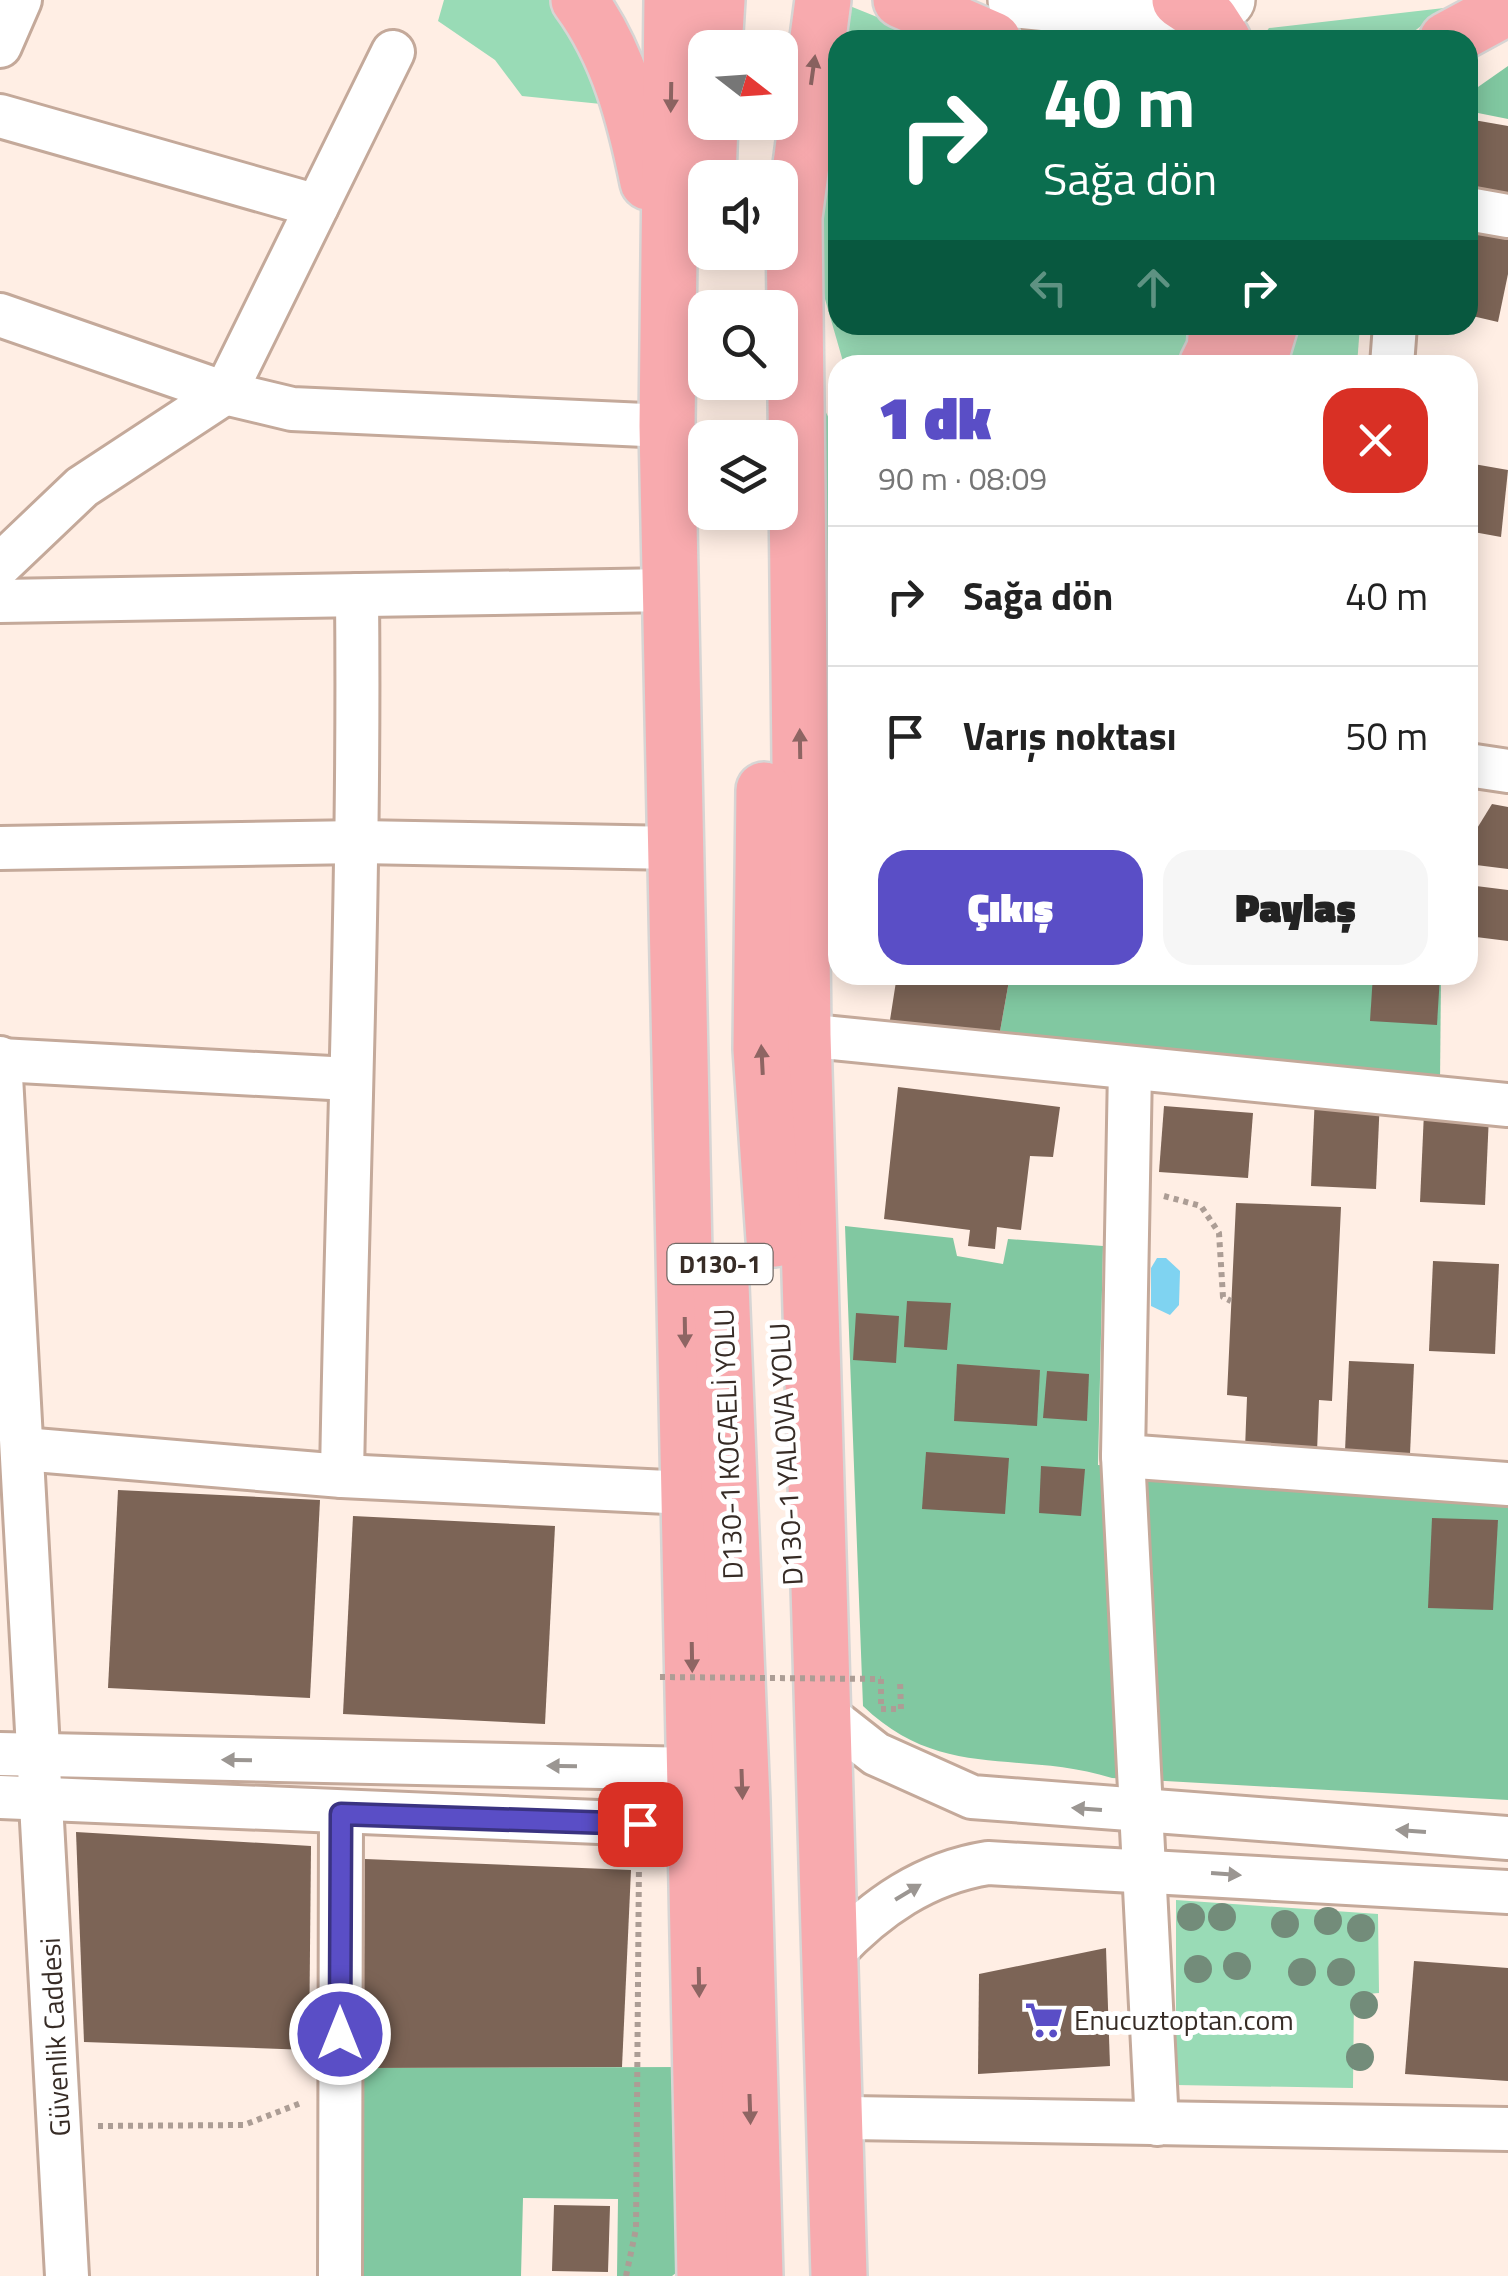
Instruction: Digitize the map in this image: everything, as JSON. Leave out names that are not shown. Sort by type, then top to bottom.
[{"type":"highway","points":[[579,0],[610,52],[634,113],[652,205],[667,426]]},
{"type":"highway","points":[[672,0],[667,426],[705,2276]]},
{"type":"highway","points":[[715,30],[716,0]]},
{"type":"highway","points":[[781,30],[785,0]]},
{"type":"highway","points":[[786,160],[822,0]]},
{"type":"highway","points":[[901,0],[969,30]]},
{"type":"highway","points":[[1197,1],[1216,30]]},
{"type":"highway","points":[[1465,30],[1508,7]]},
{"type":"highway","name":"D130-1 KOCAELİ YOLU","points":[[705,270],[700,460],[712,1069],[742,1802],[755,2276]]},
{"type":"highway","points":[[776,270],[826,1714],[833,1953],[832,2124],[839,2276]]},
{"type":"highway","points":[[791,270],[828,370]]},
{"type":"highway","name":"D130-1 YALOVA YOLU","points":[[765,530],[761,1048],[788,1436],[816,2276]]},
{"type":"highway","points":[[670,590],[712,1069]]},
{"type":"highway","points":[[788,1436],[804,919],[818,826],[828,802]]},
{"type":"main road","points":[[1016,0],[1078,6],[1197,1]]},
{"type":"street","points":[[0,46],[20,0]]},
{"type":"street","points":[[0,565],[82,487],[225,393],[393,52]]},
{"type":"street","points":[[0,116],[316,206]]},
{"type":"street","points":[[1478,211],[1508,216]]},
{"type":"street","points":[[0,314],[225,393],[292,409],[667,426]]},
{"type":"street","points":[[0,601],[670,590]]},
{"type":"street","points":[[342,1476],[349,1079],[359,842],[357,595]]},
{"type":"street","points":[[1478,766],[1508,771]]},
{"type":"street","points":[[0,848],[359,842],[675,848]]},
{"type":"street","points":[[803,1035],[1508,1106]]},
{"type":"street","points":[[0,1060],[349,1079]]},
{"type":"street","name":"Güvenlik Caddesi","points":[[0,1060],[23,1449],[21,1755],[42,1798],[67,2276]]},
{"type":"street","points":[[1130,1068],[1122,1456],[1157,2124]]},
{"type":"street","points":[[23,1449],[342,1476],[688,1493]]},
{"type":"street","points":[[1122,1456],[1508,1484]]},
{"type":"street","points":[[826,1714],[876,1754],[972,1797],[1508,1838]]},
{"type":"street","points":[[21,1755],[694,1769]]},
{"type":"street","points":[[0,1797],[696,1826]]},
{"type":"street","points":[[340,2276],[341,1814]]},
{"type":"street","points":[[833,1953],[902,1895],[966,1866],[1014,1862],[1508,1892]]},
{"type":"street","points":[[832,2124],[850,2118],[1508,2129]]},
{"type":"path","points":[[1128,1192],[1185,1198],[1201,1206],[1219,1234],[1223,1297],[1231,1301]]},
{"type":"path","points":[[660,1677],[881,1680],[881,1709],[901,1708],[900,1681]]},
{"type":"path","points":[[626,2276],[636,2229],[640,1824]]},
{"type":"path","points":[[60,2126],[244,2124],[298,2106],[340,2070]]},
{"type":"green space","points":[[444,0],[555,0],[611,105],[522,96],[495,60],[438,21]]},
{"type":"green space","points":[[835,0],[909,30],[832,30]]},
{"type":"green space","points":[[1444,8],[1416,30],[1269,28]]},
{"type":"green space","points":[[828,64],[828,309],[811,221]]},
{"type":"green space","points":[[1508,66],[1508,119],[1478,113],[1478,87]]},
{"type":"green space","points":[[835,335],[1191,335],[1184,355],[841,355]]},
{"type":"green space","points":[[1294,335],[1359,335],[1358,355],[1288,355]]},
{"type":"green space","points":[[816,393],[828,416],[828,736],[822,747]]},
{"type":"green space","points":[[1008,985],[1441,985],[1440,1083],[999,1037]]},
{"type":"green space","points":[[845,1226],[953,1238],[957,1256],[1003,1264],[1008,1239],[1103,1246],[1098,1465],[1508,1497],[1508,1800],[1112,1778],[1045,1765],[982,1760],[922,1745],[893,1730],[863,1706]]},
{"type":"green space","points":[[1176,1900],[1378,1914],[1379,1993],[1354,1995],[1353,2088],[1176,2085]]},
{"type":"green space","points":[[690,2067],[689,2263],[672,2276],[617,2276],[618,2199],[523,2198],[521,2276],[357,2276],[363,2068]]},
{"type":"water","points":[[1157,1258],[1166,1258],[1180,1271],[1179,1305],[1170,1315],[1151,1306],[1151,1268]]},
{"type":"building","points":[[1478,121],[1508,126],[1508,194],[1478,189]]},
{"type":"building","points":[[1478,233],[1508,240],[1508,274],[1498,322],[1478,317]]},
{"type":"building","points":[[1478,465],[1508,470],[1501,537],[1478,533]]},
{"type":"building","points":[[1492,804],[1508,807],[1508,869],[1478,865],[1478,827]]},
{"type":"building","points":[[1478,886],[1508,890],[1508,941],[1478,937]]},
{"type":"building","points":[[895,985],[1008,985],[999,1037],[890,1020]]},
{"type":"building","points":[[1372,985],[1439,985],[1437,1025],[1370,1021]]},
{"type":"building","points":[[898,1087],[1060,1107],[1053,1157],[1030,1156],[1021,1230],[997,1227],[995,1249],[968,1246],[970,1230],[884,1219]]},
{"type":"building","points":[[1315,1095],[1380,1098],[1376,1189],[1311,1186]]},
{"type":"building","points":[[1164,1106],[1253,1113],[1248,1178],[1159,1172]]},
{"type":"building","points":[[1424,1112],[1489,1115],[1485,1205],[1420,1202]]},
{"type":"building","points":[[1236,1203],[1341,1207],[1332,1401],[1319,1400],[1317,1452],[1245,1449],[1247,1397],[1227,1395]]},
{"type":"building","points":[[1433,1261],[1499,1264],[1495,1354],[1429,1351]]},
{"type":"building","points":[[907,1301],[951,1303],[947,1350],[904,1347]]},
{"type":"building","points":[[856,1313],[899,1316],[896,1363],[853,1360]]},
{"type":"building","points":[[1349,1361],[1414,1364],[1410,1454],[1345,1451]]},
{"type":"building","points":[[957,1364],[1040,1370],[1037,1426],[954,1421]]},
{"type":"building","points":[[1047,1371],[1089,1374],[1087,1421],[1043,1418]]},
{"type":"building","points":[[926,1452],[1009,1458],[1005,1514],[922,1509]]},
{"type":"building","points":[[1041,1466],[1085,1469],[1081,1516],[1039,1513]]},
{"type":"building","points":[[118,1490],[320,1500],[310,1698],[108,1688]]},
{"type":"building","points":[[353,1516],[555,1526],[545,1724],[343,1714]]},
{"type":"building","points":[[1432,1518],[1498,1520],[1493,1610],[1428,1608]]},
{"type":"building","points":[[76,1832],[311,1846],[309,2050],[84,2042]]},
{"type":"building","points":[[365,1859],[631,1870],[622,2067],[363,2068]]},
{"type":"building","name":"Enucuztoptan.com","points":[[1106,1948],[1110,2066],[978,2074],[979,1974]]},
{"type":"building","points":[[1414,1961],[1508,1968],[1508,2081],[1405,2074]]},
{"type":"building","points":[[554,2205],[610,2206],[608,2272],[552,2271]]},
{"type":"place","name":"Enucuztoptan.com","points":[[1044,2020]]},
{"type":"route","points":[[340,2034],[341,1814],[640,1824]]}]
